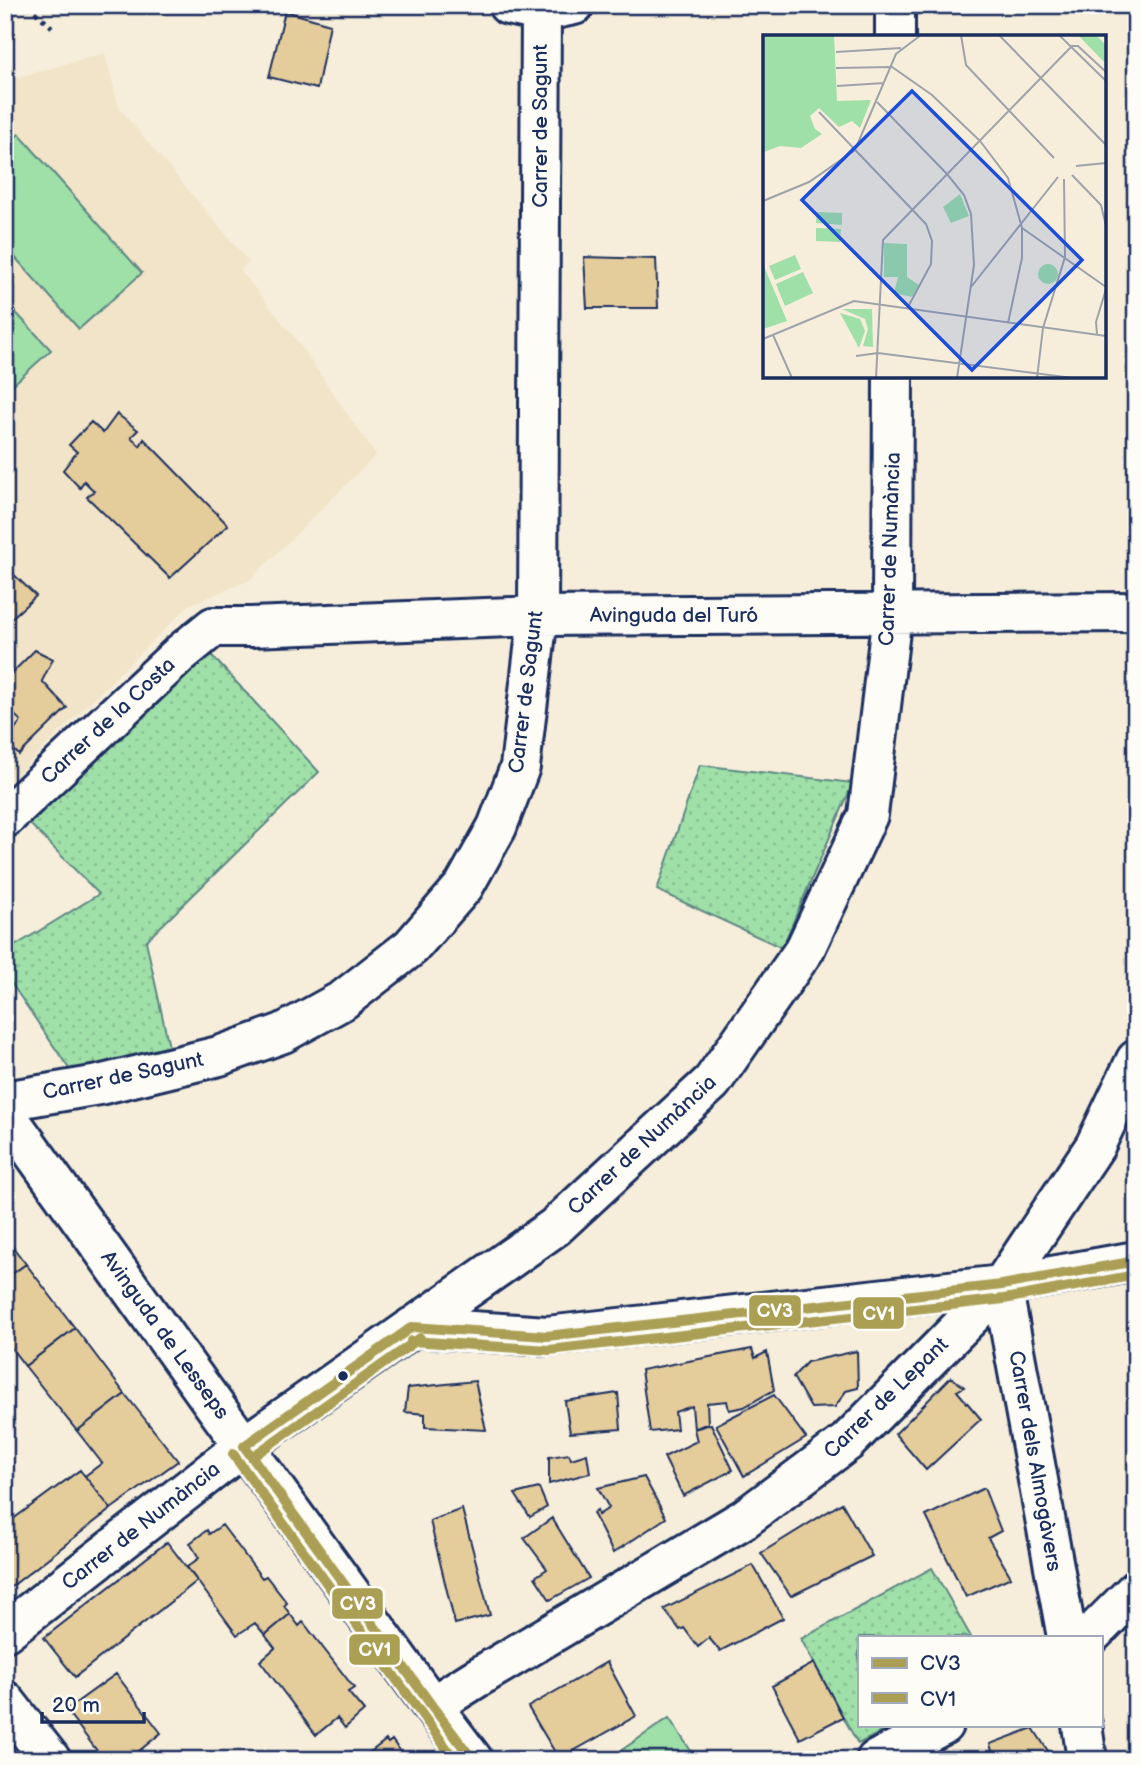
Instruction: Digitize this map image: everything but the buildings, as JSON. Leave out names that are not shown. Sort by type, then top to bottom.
[{"type":"street","points":[[895,5],[895,35]]},
{"type":"street","name":"Carrer de Sagunt","points":[[5,1101],[99,1085],[219,1056],[283,1033],[343,1000],[411,947],[464,886],[497,827],[520,767],[538,616],[541,7]]},
{"type":"street","name":"Carrer de Numància","points":[[5,1632],[244,1446],[555,1227],[712,1082],[805,949],[868,815],[892,614],[893,378]]},
{"type":"street","name":"Avinguda del Turó","points":[[213,627],[538,616],[1136,612]]},
{"type":"street","name":"Carrer de la Costa","points":[[5,818],[181,653],[213,627]]},
{"type":"street","name":"Carrer de Lepant","points":[[432,1706],[744,1519],[847,1442],[1002,1285],[1095,1146],[1136,1060]]},
{"type":"street","name":"Avinguda de Lesseps","points":[[5,1113],[473,1760]]},
{"type":"street","points":[[412,1327],[547,1336],[1002,1285],[1136,1261]]},
{"type":"street","name":"Carrer dels Almogàvers","points":[[1002,1285],[1067,1636]]},
{"type":"street","points":[[1091,1636],[1136,1590]]},
{"type":"street","points":[[5,1701],[51,1760]]},
{"type":"street","points":[[876,1760],[941,1726]]},
{"type":"street","points":[[1082,1726],[1087,1760]]},
{"type":"path","points":[[27,5],[52,27]]},
{"type":"shaded area","points":[[105,53],[119,108],[249,262],[240,270],[292,334],[376,455],[250,580],[189,605],[5,786],[5,81]]},
{"type":"green space","points":[[19,134],[142,273],[79,329],[5,246],[5,146]]},
{"type":"green space","points":[[5,301],[51,350],[5,392]]},
{"type":"green space","points":[[203,646],[319,772],[146,941],[169,1047],[72,1073],[5,974],[5,952],[99,894],[30,824]]},
{"type":"green space","points":[[700,765],[853,783],[782,948],[657,890]]},
{"type":"green space","points":[[932,1568],[970,1636],[858,1636],[858,1726],[893,1726],[858,1744],[801,1639]]},
{"type":"green space","points":[[669,1718],[697,1760],[607,1760]]},
{"type":"transit line","name":"CV3","points":[[412,1327],[547,1336],[1002,1285],[1136,1261]]},
{"type":"transit line","name":"CV1","points":[[411,1341],[549,1350],[1004,1299],[1136,1275]]},
{"type":"transit line","name":"CV3","points":[[244,1446],[412,1327]]},
{"type":"transit line","name":"CV1","points":[[252,1457],[420,1338]]},
{"type":"transit line","name":"CV3","points":[[244,1446],[473,1760]]},
{"type":"transit line","name":"CV1","points":[[233,1454],[455,1760]]}]
